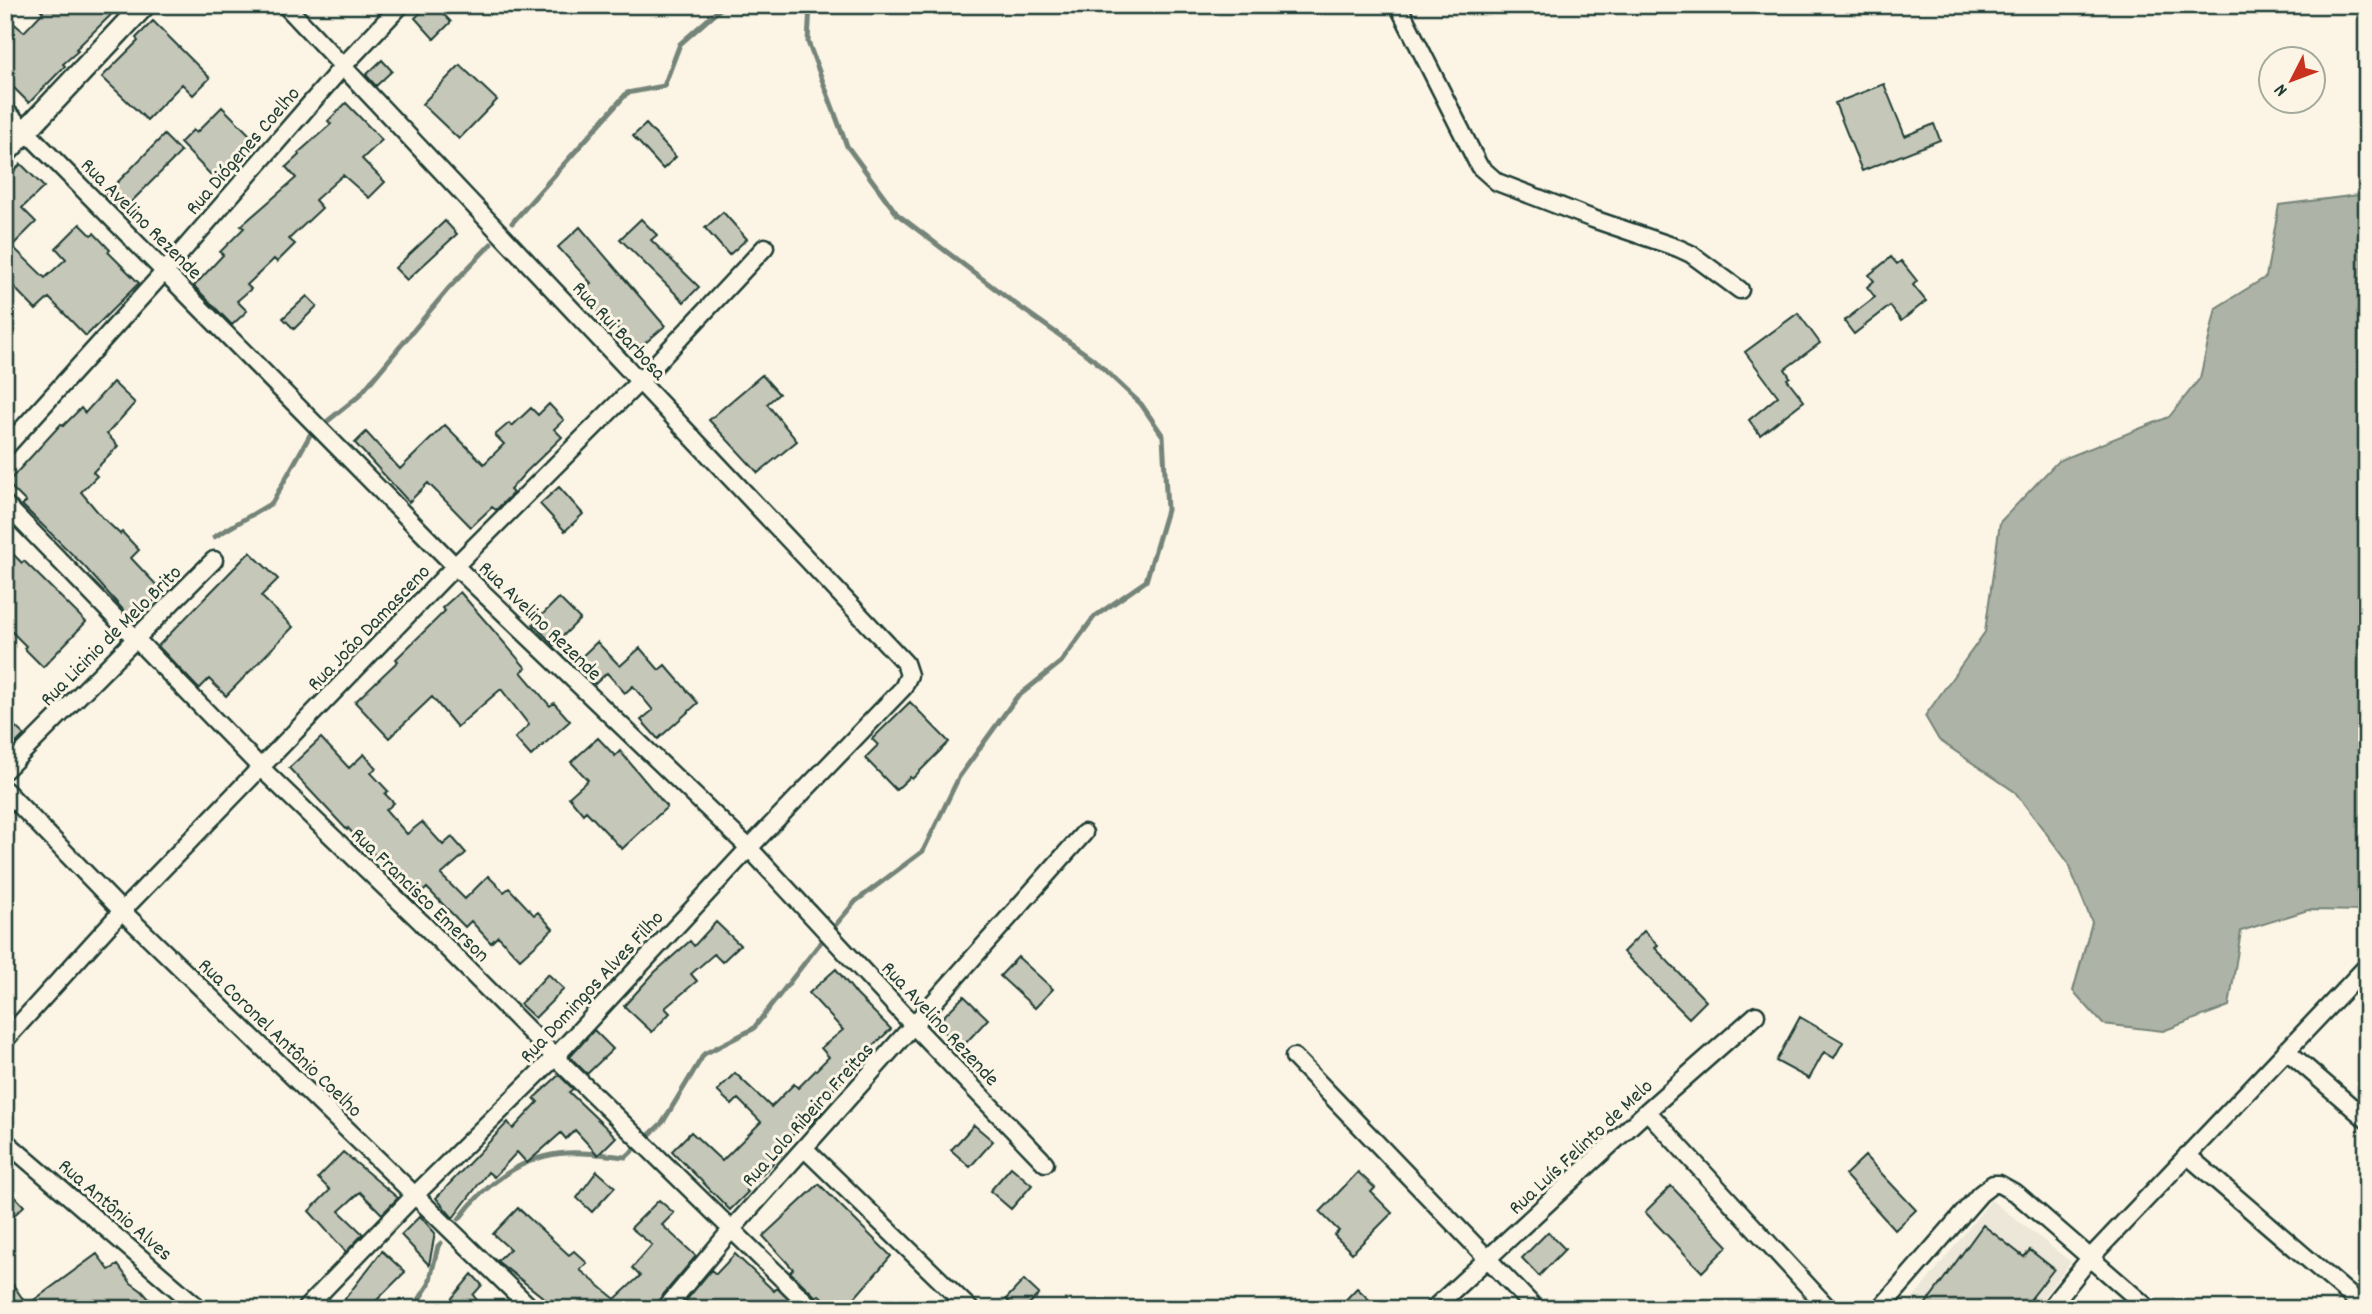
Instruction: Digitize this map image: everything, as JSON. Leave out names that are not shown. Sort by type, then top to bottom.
[{"type":"main road","points":[[5,153],[144,5]]},
{"type":"street","name":"Rua Rui Barbosa","points":[[285,5],[905,663],[908,680],[903,688]]},
{"type":"street","name":"Rua Diógenes Coelho","points":[[5,448],[165,271],[344,65],[401,5]]},
{"type":"street","points":[[1398,5],[1479,166],[1488,176],[1581,215],[1678,248],[1691,254],[1740,290]]},
{"type":"street","name":"Rua Avelino Rezende","points":[[5,110],[455,566],[749,848],[1045,1163]]},
{"type":"street","name":"Rua João Damasceno","points":[[5,1040],[122,911],[262,769],[455,566],[639,382],[765,247]]},
{"type":"street","name":"Rua Francisco Emerson","points":[[5,504],[262,769],[813,1309]]},
{"type":"street","name":"Rua Licinio de Melo Brito","points":[[5,770],[214,560]]},
{"type":"street","name":"Rua Domingos Alves Filho","points":[[305,1309],[414,1196],[555,1057],[749,848],[903,688]]},
{"type":"street","name":"Rua Coronel Antônio Coelho","points":[[5,790],[122,911],[532,1309]]},
{"type":"street","name":"Rua Lolo Ribeiro Freitas","points":[[665,1309],[732,1229],[1084,833]]},
{"type":"street","points":[[2049,1309],[2090,1258],[2367,966]]},
{"type":"street","name":"Rua Luís Felinto de Melo","points":[[1433,1309],[1647,1111],[1756,1015]]},
{"type":"street","points":[[2286,1050],[2367,1120]]},
{"type":"street","points":[[1294,1057],[1536,1309]]},
{"type":"street","points":[[1647,1111],[1829,1309]]},
{"type":"street","name":"Rua Antônio Alves","points":[[5,1141],[200,1309]]},
{"type":"street","points":[[804,1148],[970,1309]]},
{"type":"street","points":[[2188,1154],[2366,1309]]},
{"type":"street","points":[[1880,1309],[1980,1194],[1993,1184],[2000,1184],[2017,1194],[2149,1309]]},
{"type":"shaded area","points":[[2367,194],[2367,911],[2308,910],[2241,931],[2229,1006],[2163,1031],[2103,1024],[2073,991],[2092,922],[2067,861],[2015,792],[1939,740],[1925,716],[1985,632],[2000,522],[2058,461],[2169,417],[2200,378],[2216,308],[2266,277],[2279,205]]},
{"type":"shaded area","points":[[1991,1200],[2071,1262],[2034,1309],[1905,1309]]},
{"type":"building","points":[[36,5],[121,5],[76,49],[78,51],[63,64],[65,66],[29,103],[5,79],[5,16],[24,32],[43,12]]},
{"type":"building","points":[[428,5],[435,5],[451,22],[434,39],[415,18]]},
{"type":"building","points":[[153,21],[210,78],[193,95],[182,84],[147,120],[102,77],[138,41],[136,38]]},
{"type":"building","points":[[382,60],[392,71],[376,86],[366,75]]},
{"type":"building","points":[[460,65],[497,100],[459,139],[422,104]]},
{"type":"building","points":[[1884,84],[1905,136],[1934,124],[1940,140],[1862,171],[1835,103]]},
{"type":"building","points":[[346,103],[382,140],[362,159],[385,182],[369,198],[343,175],[315,200],[322,208],[289,239],[295,244],[277,262],[274,259],[247,285],[251,289],[237,301],[247,311],[232,325],[194,286],[223,255],[220,252],[244,228],[241,226],[296,178],[286,167],[331,124],[328,121]]},
{"type":"building","points":[[222,107],[253,138],[214,178],[180,143],[193,130],[196,133]]},
{"type":"building","points":[[646,124],[676,157],[663,169],[633,136]]},
{"type":"building","points":[[164,135],[181,152],[123,210],[106,194]]},
{"type":"building","points":[[21,164],[44,187],[22,208],[36,222],[12,246],[45,278],[66,259],[56,248],[80,224],[91,235],[94,233],[110,250],[108,252],[139,283],[86,336],[49,298],[36,310],[5,278],[5,180]]},
{"type":"building","points":[[723,212],[747,239],[729,255],[705,228]]},
{"type":"building","points":[[641,219],[657,235],[651,240],[699,287],[684,302],[620,239]]},
{"type":"building","points":[[445,221],[457,234],[407,280],[395,268]]},
{"type":"building","points":[[580,227],[665,326],[637,350],[602,311],[599,314],[580,293],[591,283],[558,247]]},
{"type":"building","points":[[1891,257],[1897,264],[1901,261],[1917,281],[1913,285],[1926,301],[1901,321],[1890,306],[1854,334],[1844,321],[1875,297],[1867,287],[1874,281],[1869,275]]},
{"type":"building","points":[[307,296],[317,306],[294,329],[283,318]]},
{"type":"building","points":[[1798,313],[1820,343],[1785,369],[1790,377],[1787,379],[1804,401],[1760,435],[1749,420],[1778,396],[1745,352]]},
{"type":"building","points":[[762,375],[779,394],[767,404],[797,441],[758,473],[709,420]]},
{"type":"building","points":[[113,382],[135,403],[107,434],[118,446],[93,472],[97,476],[81,492],[102,517],[120,534],[122,532],[139,550],[131,558],[163,592],[133,621],[84,566],[22,505],[26,502],[7,483],[61,424],[63,426],[81,408],[85,413]]},
{"type":"building","points":[[549,404],[564,420],[554,429],[562,437],[526,472],[510,490],[513,493],[496,510],[492,507],[471,527],[428,483],[409,502],[355,443],[366,432],[400,469],[445,425],[484,464],[504,444],[495,435],[509,423],[512,426],[531,408],[538,415]]},
{"type":"building","points":[[559,487],[583,514],[565,531],[540,504]]},
{"type":"building","points":[[5,546],[86,622],[43,667],[5,625]]},
{"type":"building","points":[[250,552],[278,579],[261,596],[293,627],[226,696],[209,679],[199,689],[158,646]]},
{"type":"building","points":[[460,592],[526,668],[521,672],[550,706],[554,703],[570,721],[531,756],[515,738],[529,725],[501,689],[457,727],[432,697],[389,738],[355,702],[398,661],[396,659],[445,611],[442,608]]},
{"type":"building","points":[[559,598],[580,619],[554,645],[533,624]]},
{"type":"building","points":[[597,642],[620,666],[640,648],[659,670],[665,665],[698,703],[658,739],[641,720],[653,710],[633,686],[625,693],[607,673],[595,684],[575,663]]},
{"type":"building","points":[[910,702],[949,742],[912,779],[910,777],[896,790],[865,758],[878,745],[872,739]]},
{"type":"building","points":[[5,717],[24,735],[5,755]]},
{"type":"building","points":[[321,738],[349,768],[364,754],[376,768],[371,773],[388,791],[385,794],[394,803],[386,810],[407,834],[422,822],[443,845],[452,837],[466,853],[441,875],[465,899],[488,876],[504,892],[509,888],[534,915],[538,912],[553,929],[520,959],[498,936],[491,943],[471,921],[465,927],[427,888],[418,896],[400,877],[396,880],[289,768]]},
{"type":"building","points":[[598,738],[615,756],[620,751],[667,807],[622,849],[586,811],[583,814],[569,797],[588,780],[571,762]]},
{"type":"building","points":[[716,922],[740,945],[722,962],[714,954],[691,974],[697,981],[665,1008],[670,1013],[652,1032],[624,1006],[655,972],[690,941],[694,946]]},
{"type":"building","points":[[1644,931],[1658,945],[1655,948],[1706,1001],[1689,1018],[1623,952]]},
{"type":"building","points":[[1018,957],[1053,989],[1035,1008],[1000,976]]},
{"type":"building","points":[[836,969],[891,1029],[841,1076],[844,1079],[816,1106],[822,1112],[808,1126],[805,1123],[779,1148],[784,1152],[730,1210],[672,1151],[691,1132],[722,1161],[761,1122],[738,1099],[732,1105],[717,1091],[735,1073],[771,1107],[794,1084],[798,1088],[829,1057],[821,1048],[843,1030],[809,993]]},
{"type":"building","points":[[548,974],[564,989],[535,1018],[520,1004]]},
{"type":"building","points":[[964,996],[988,1019],[961,1048],[936,1024]]},
{"type":"building","points":[[1800,1017],[1843,1042],[1834,1058],[1824,1052],[1809,1079],[1776,1061]]},
{"type":"building","points":[[594,1030],[613,1049],[587,1074],[570,1057]]},
{"type":"building","points":[[559,1075],[573,1089],[569,1092],[616,1137],[598,1155],[575,1130],[566,1139],[561,1133],[527,1163],[517,1152],[494,1177],[488,1172],[453,1218],[436,1198],[508,1122],[513,1129],[538,1102],[534,1098]]},
{"type":"building","points":[[974,1125],[993,1141],[970,1167],[951,1150]]},
{"type":"building","points":[[343,1152],[398,1198],[382,1214],[360,1192],[339,1211],[363,1234],[346,1252],[309,1211],[330,1190],[318,1178]]},
{"type":"building","points":[[1865,1156],[1916,1210],[1895,1230],[1845,1175]]},
{"type":"building","points":[[1011,1167],[1032,1185],[1011,1209],[990,1191]]},
{"type":"building","points":[[597,1171],[615,1187],[592,1212],[577,1198]]},
{"type":"building","points":[[1358,1172],[1375,1188],[1371,1192],[1392,1213],[1352,1253],[1334,1235],[1339,1231],[1320,1212]]},
{"type":"building","points":[[819,1184],[891,1256],[845,1309],[835,1309],[819,1295],[816,1297],[790,1272],[793,1269],[763,1236]]},
{"type":"building","points":[[5,1186],[24,1206],[5,1224]]},
{"type":"building","points":[[1671,1186],[1728,1246],[1702,1272],[1645,1212]]},
{"type":"building","points":[[659,1200],[674,1213],[662,1225],[696,1256],[657,1302],[655,1309],[558,1309],[497,1261],[510,1249],[493,1234],[518,1208],[569,1255],[574,1251],[587,1263],[580,1270],[615,1299],[640,1276],[632,1268],[652,1245],[631,1228]]},
{"type":"building","points":[[420,1216],[435,1233],[429,1265],[401,1235]]},
{"type":"building","points":[[1983,1225],[2024,1257],[2030,1250],[2054,1269],[2023,1309],[1922,1309]]},
{"type":"building","points":[[1548,1232],[1565,1249],[1539,1276],[1522,1258]]},
{"type":"building","points":[[382,1251],[405,1272],[368,1309],[337,1309]]},
{"type":"building","points":[[97,1254],[109,1270],[118,1265],[131,1283],[158,1309],[5,1309],[5,1273],[27,1305]]},
{"type":"building","points":[[735,1254],[774,1291],[777,1288],[798,1309],[679,1309],[711,1270],[716,1274]]},
{"type":"building","points":[[472,1274],[482,1285],[473,1295],[484,1309],[443,1309]]},
{"type":"building","points":[[1024,1280],[1039,1294],[1024,1309],[1016,1309],[1006,1299]]},
{"type":"building","points":[[1357,1288],[1379,1309],[1337,1309]]},
{"type":"waterway","points":[[512,223],[627,93],[664,86],[680,44],[721,8],[746,5]]},
{"type":"waterway","points":[[459,1219],[480,1195],[520,1166],[535,1159],[567,1153],[626,1157],[663,1122],[704,1054],[753,1029],[856,901],[923,851],[959,777],[1016,698],[1061,662],[1094,617],[1146,581],[1167,510],[1163,436],[1141,404],[1093,359],[897,214],[847,146],[808,42],[810,5]]},
{"type":"waterway","points":[[214,537],[272,503],[310,435],[359,396],[448,289],[491,244]]},
{"type":"waterway","points":[[413,1309],[429,1284],[441,1243]]}]
